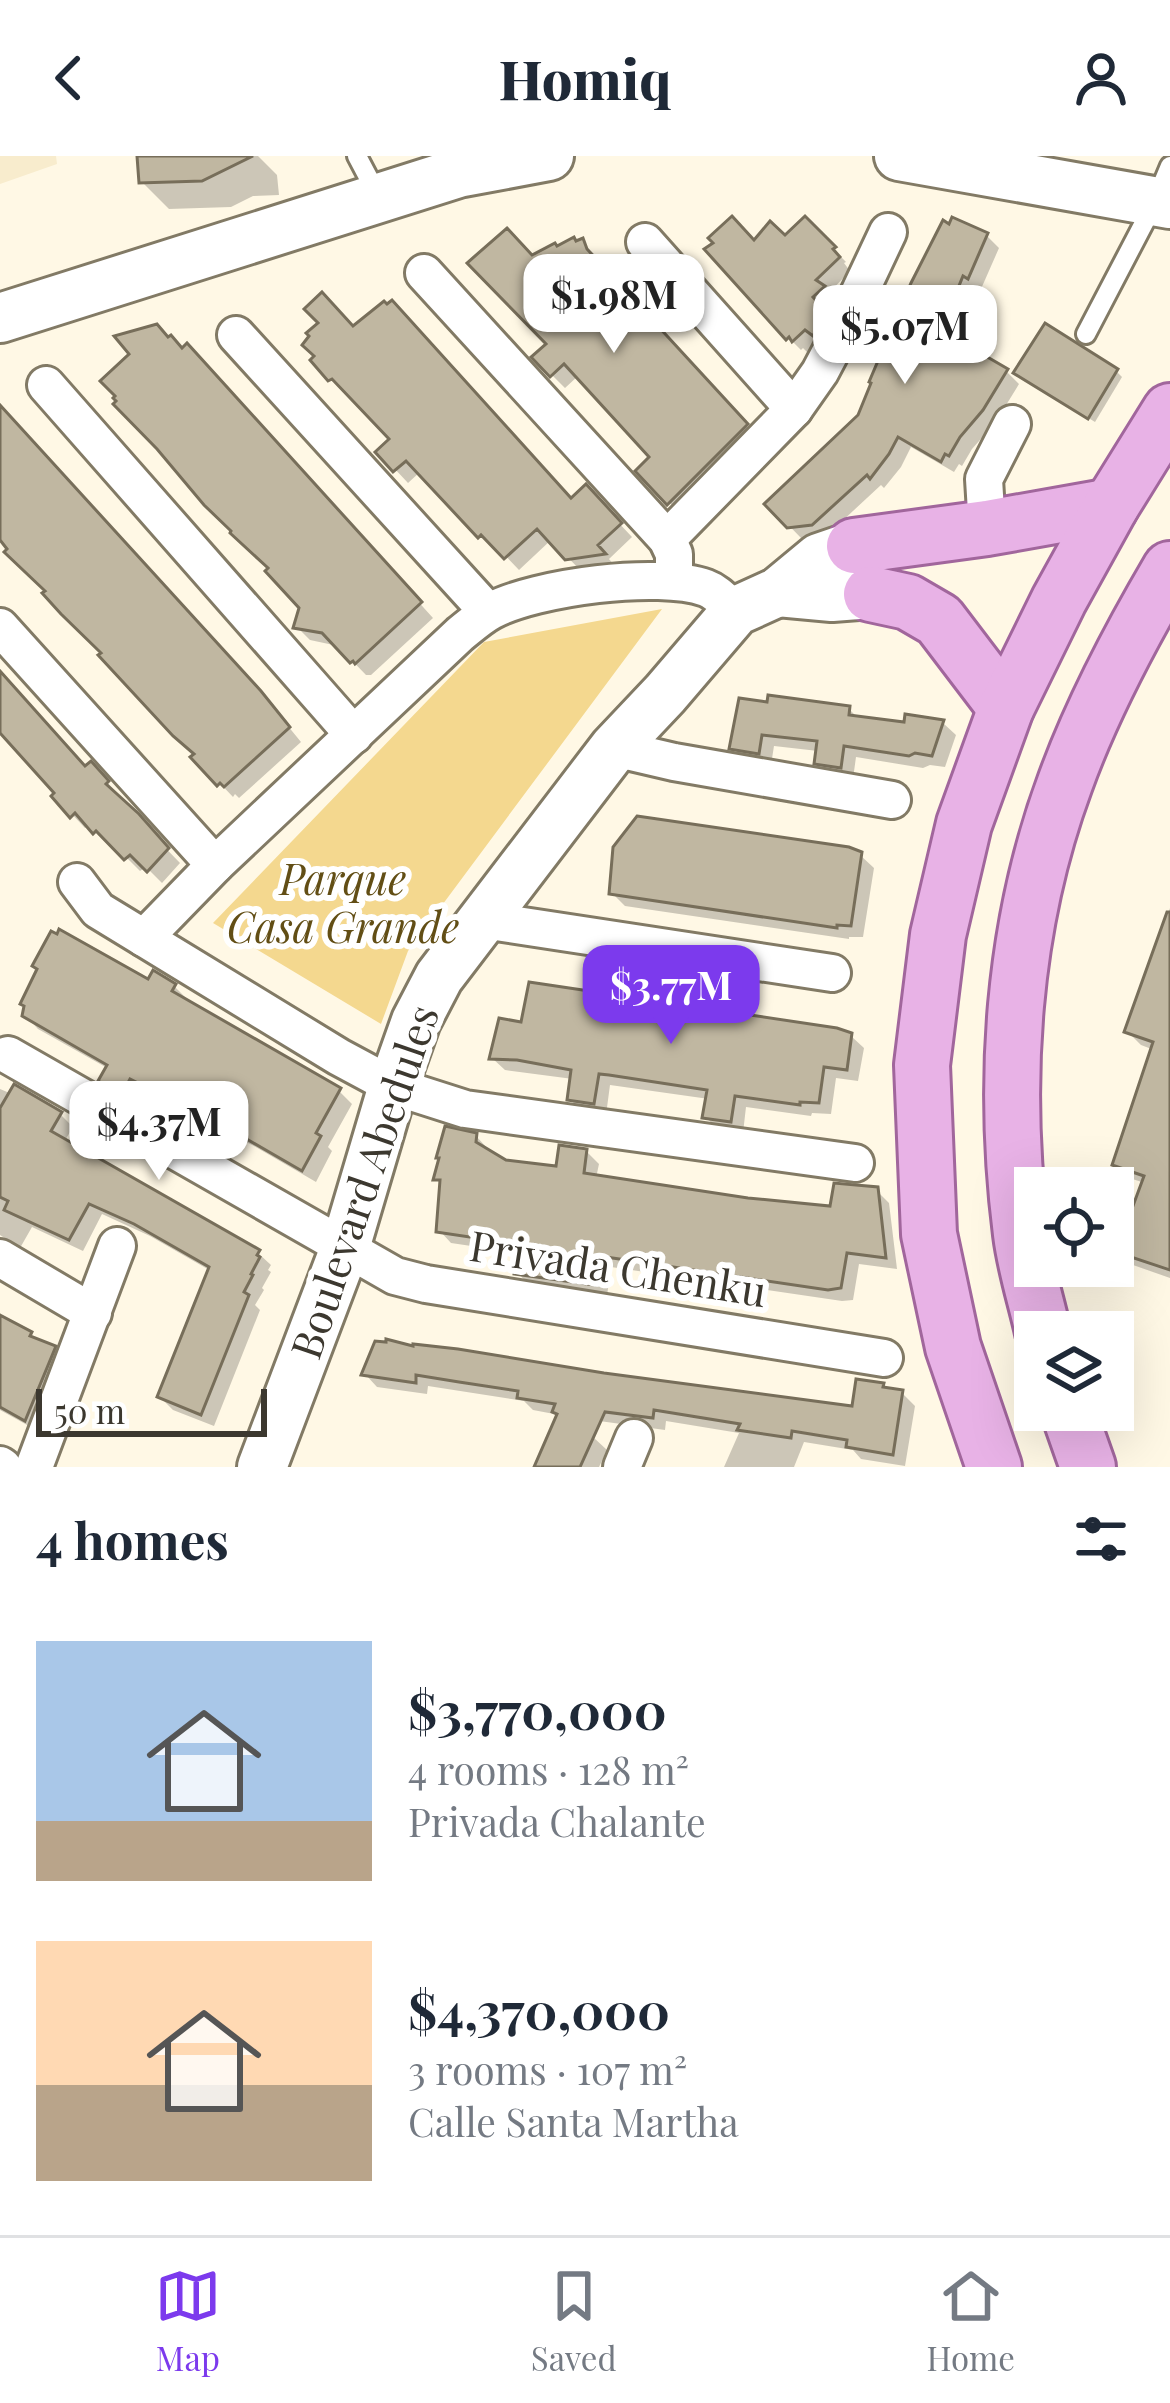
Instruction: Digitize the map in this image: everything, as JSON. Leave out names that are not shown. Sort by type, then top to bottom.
[{"type":"main road","points":[[994,1467],[953,1347],[929,1234],[922,1065],[943,913],[964,824],[1006,708],[1059,599],[1170,411]]},
{"type":"main road","points":[[862,570],[987,528],[1111,506]]},
{"type":"main road","points":[[1038,1311],[1021,1237],[1011,1109],[1016,994],[1034,889],[1064,784],[1108,682],[1170,569]]},
{"type":"main road","points":[[862,570],[939,620],[1006,708]]},
{"type":"main road","points":[[1075,1431],[1088,1467]]},
{"type":"street","points":[[0,318],[368,177],[458,173],[549,156]]},
{"type":"street","points":[[899,156],[1165,191]]},
{"type":"street","points":[[667,538],[794,409],[820,372],[889,232]]},
{"type":"street","points":[[646,242],[794,409]]},
{"type":"street","points":[[424,273],[667,538],[674,554],[674,580]]},
{"type":"street","points":[[236,335],[488,612]]},
{"type":"street","points":[[46,385],[354,735]]},
{"type":"street","points":[[987,528],[984,479],[1012,424]]},
{"type":"street","points":[[144,938],[215,865],[488,612],[521,598],[574,588],[674,580],[757,602],[832,598],[862,570]]},
{"type":"street","name":"Boulevard Abedules","points":[[262,1467],[345,1248],[416,1021],[440,977],[614,748],[757,602]]},
{"type":"street","points":[[0,627],[215,865]]},
{"type":"street","points":[[614,748],[892,800]]},
{"type":"street","points":[[77,882],[98,910],[393,1086],[465,1109],[855,1162]]},
{"type":"street","points":[[483,920],[832,973]]},
{"type":"street","name":"Privada Chenku","points":[[8,1055],[395,1276],[884,1358]]},
{"type":"street","points":[[34,1467],[116,1246]]},
{"type":"street","points":[[0,1258],[93,1313]]},
{"type":"lane","points":[[1086,334],[1165,191]]},
{"type":"shaded area","points":[[0,156],[56,156],[57,164],[0,184]]},
{"type":"green space","name":"Parque Casa Grande","points":[[662,609],[408,951],[381,1024],[213,923],[484,642]]},
{"type":"building","points":[[137,156],[253,156],[202,181],[139,183]]},
{"type":"building","points":[[732,216],[754,240],[770,221],[785,235],[805,216],[836,247],[840,257],[816,280],[825,286],[813,297],[826,311],[813,336],[805,330],[792,342],[789,337],[786,340],[704,249],[713,243],[708,238]]},
{"type":"building","points":[[952,217],[988,233],[968,279],[963,276],[941,330],[1008,369],[983,410],[941,462],[898,437],[870,479],[867,475],[812,525],[787,528],[764,504],[858,415],[911,283],[943,220],[949,224]]},
{"type":"building","points":[[507,228],[532,255],[555,243],[583,238],[587,249],[748,424],[667,505],[635,471],[649,457],[564,364],[550,377],[531,357],[546,344],[467,263]]},
{"type":"building","points":[[322,292],[353,326],[384,301],[392,300],[571,498],[586,484],[622,523],[598,545],[606,554],[565,560],[537,529],[504,559],[406,461],[393,472],[375,452],[389,439],[332,379],[328,381],[302,345],[309,336],[306,333],[318,323],[304,309]]},
{"type":"building","points":[[1045,323],[1118,369],[1088,419],[1013,373]]},
{"type":"building","points":[[157,324],[182,348],[187,343],[422,602],[355,664],[322,633],[293,628],[299,608],[265,571],[268,568],[113,404],[115,396],[100,381],[129,354],[114,336]]},
{"type":"building","points":[[0,405],[290,727],[224,787],[217,786],[190,757],[194,754],[4,552],[7,549],[0,540]]},
{"type":"building","points":[[0,671],[85,766],[91,761],[109,781],[106,784],[169,848],[147,872],[130,855],[124,860],[75,813],[70,818],[0,733]]},
{"type":"building","points":[[768,695],[850,706],[849,715],[904,722],[905,714],[944,720],[932,756],[844,746],[841,768],[814,764],[817,741],[762,735],[759,754],[729,749],[739,698],[767,702]]},
{"type":"building","points":[[637,816],[862,852],[851,926],[837,928],[609,894],[613,847]]},
{"type":"building","points":[[1170,912],[1170,1270],[1134,1258],[1134,1203],[1144,1176],[1134,1173],[1134,1167],[1112,1165],[1153,1042],[1124,1032]]},
{"type":"building","points":[[59,929],[148,979],[153,970],[176,984],[172,991],[341,1088],[302,1171],[130,1079],[122,1094],[98,1081],[107,1065],[22,1016],[24,1006],[20,1004],[37,969],[32,966],[51,931],[57,934]]},
{"type":"building","points":[[529,982],[837,1028],[852,1033],[847,1070],[824,1067],[819,1103],[735,1096],[731,1122],[702,1118],[707,1090],[609,1075],[599,1074],[594,1104],[567,1100],[571,1070],[489,1059],[499,1018],[521,1022]]},
{"type":"building","points":[[14,1084],[62,1112],[51,1131],[260,1250],[244,1292],[249,1295],[201,1415],[157,1397],[209,1267],[89,1204],[69,1240],[4,1210],[8,1201],[0,1197],[0,1108]]},
{"type":"building","points":[[445,1126],[477,1133],[476,1142],[506,1160],[556,1166],[559,1145],[587,1149],[584,1173],[748,1198],[830,1206],[834,1183],[878,1187],[886,1258],[847,1253],[841,1288],[828,1290],[599,1256],[595,1285],[514,1274],[517,1244],[436,1232],[440,1180],[433,1180]]},
{"type":"building","points":[[0,1315],[32,1332],[30,1336],[56,1346],[25,1421],[0,1407]]},
{"type":"building","points":[[375,1341],[852,1406],[856,1379],[884,1383],[883,1387],[903,1390],[893,1455],[846,1447],[847,1440],[792,1431],[791,1438],[737,1430],[740,1424],[654,1410],[653,1418],[605,1412],[580,1467],[534,1467],[557,1414],[552,1412],[555,1404],[517,1398],[518,1391],[416,1375],[416,1383],[361,1375]]}]
